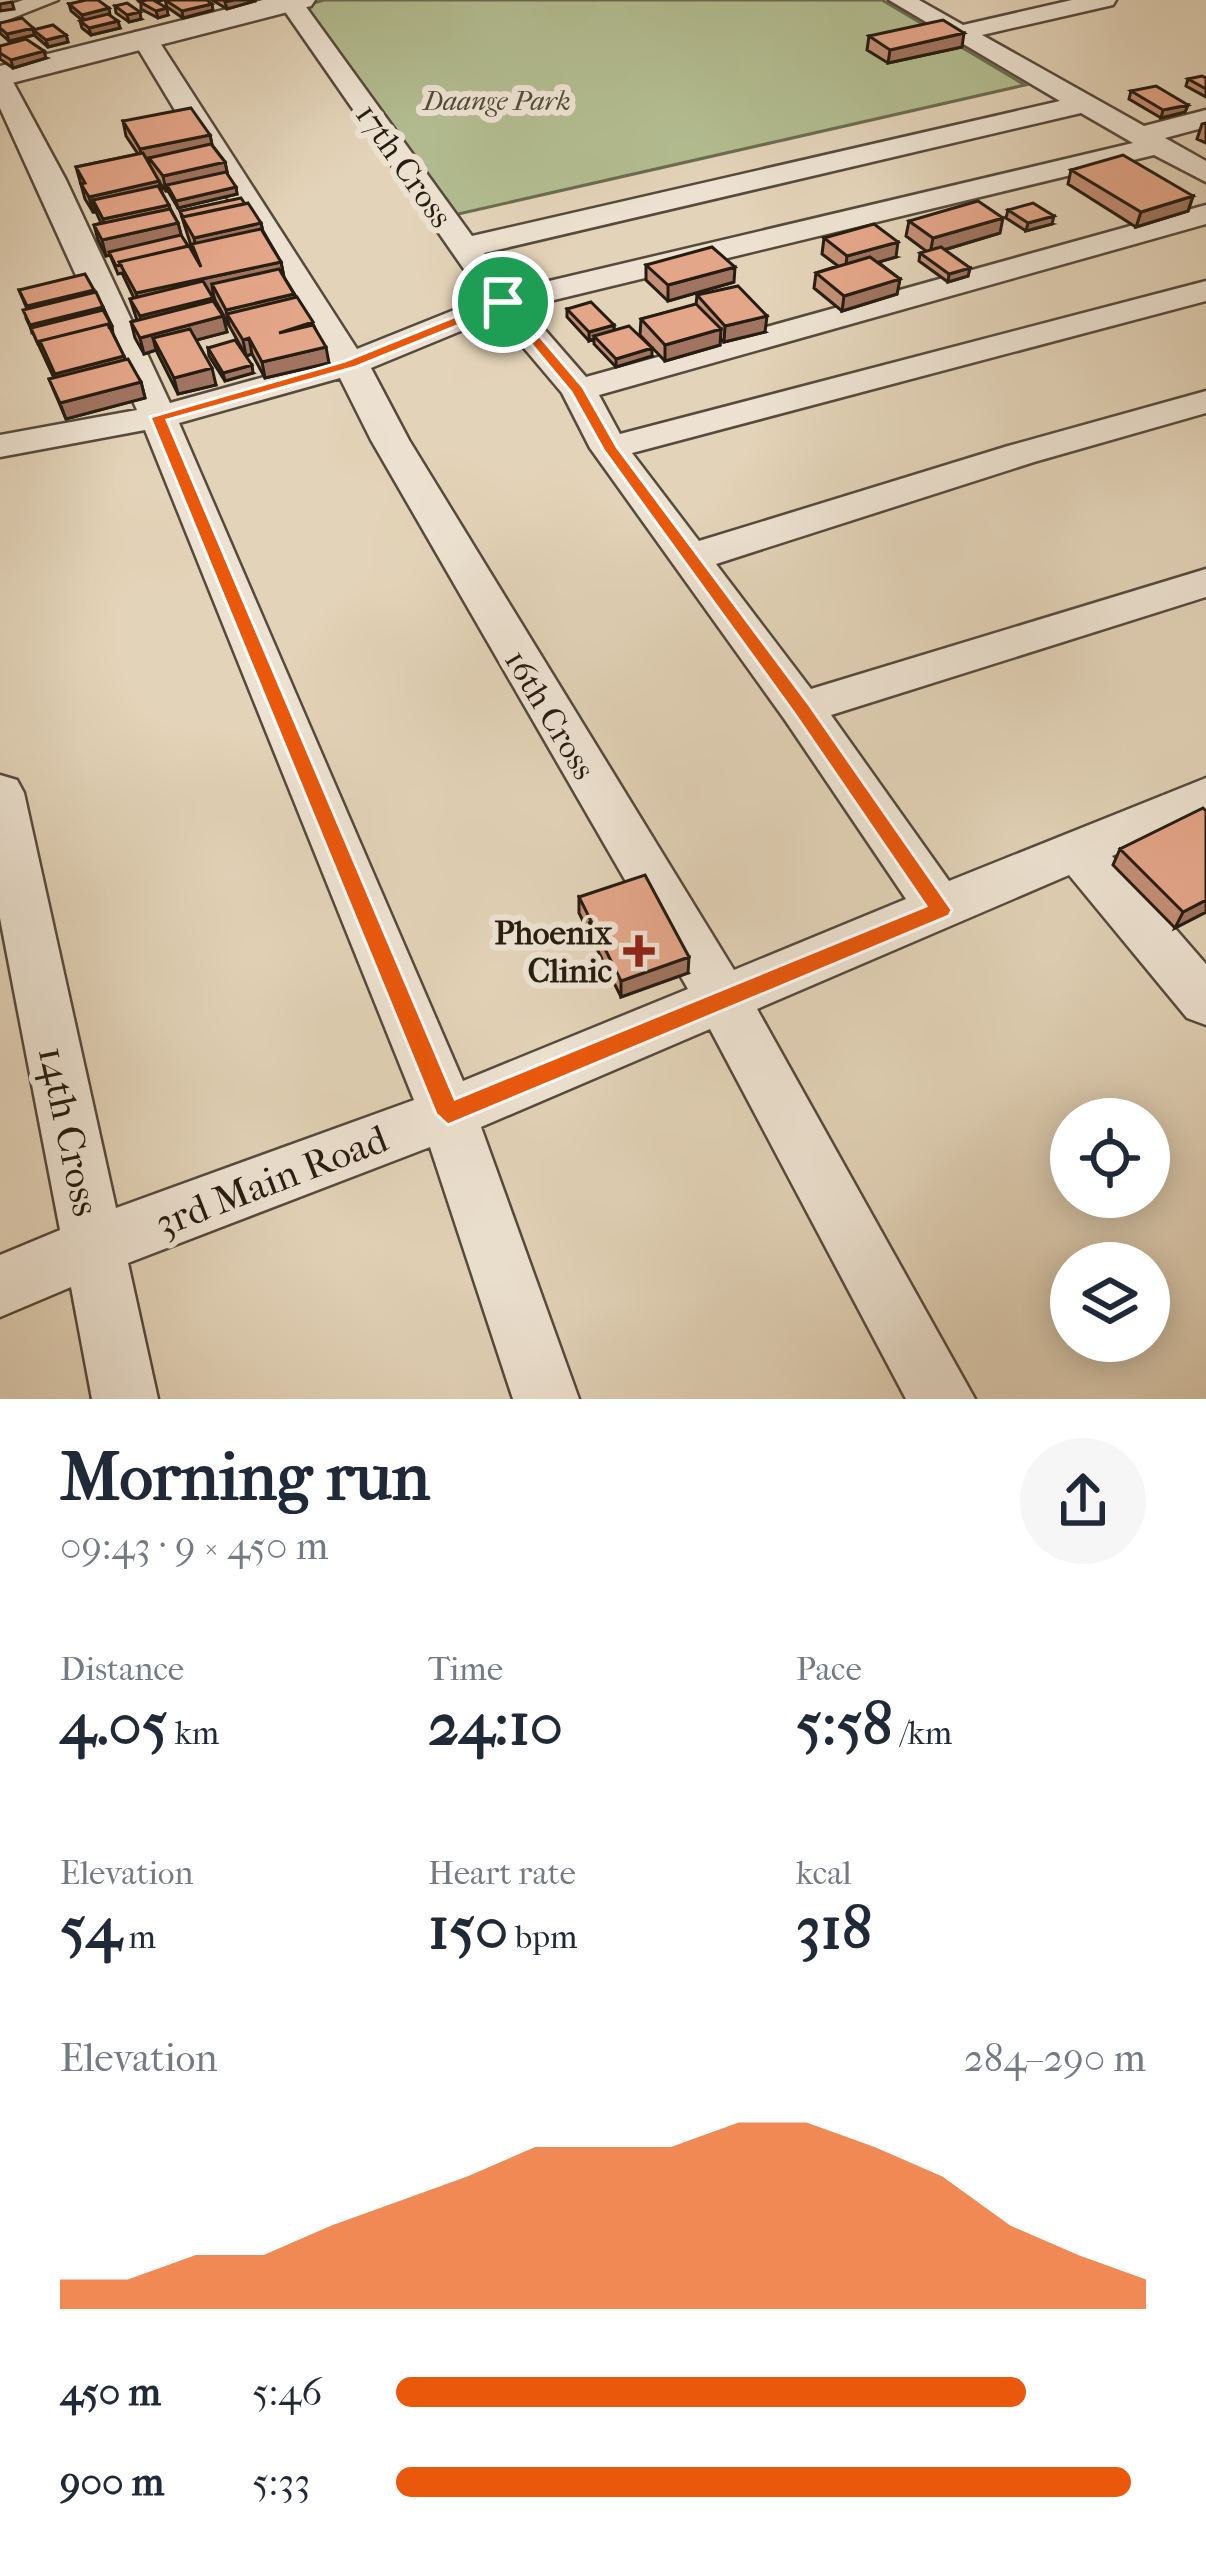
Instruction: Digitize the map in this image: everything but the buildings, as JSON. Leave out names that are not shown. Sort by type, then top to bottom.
[{"type":"street","points":[[0,16],[46,0]]},
{"type":"street","points":[[901,0],[1206,173]]},
{"type":"street","points":[[959,33],[1103,0]]},
{"type":"street","points":[[293,1],[0,79],[158,417],[448,1114],[546,1399]]},
{"type":"street","name":"17th Cross","points":[[293,1],[503,302],[578,390],[609,448],[801,708],[941,910]]},
{"type":"street","name":"16th Cross","points":[[144,38],[321,325],[351,364],[426,502],[723,1000],[942,1399]]},
{"type":"street","points":[[464,248],[1085,104]]},
{"type":"street","points":[[0,446],[158,417],[351,364],[503,302],[1149,141],[1206,118]]},
{"type":"street","points":[[578,390],[1206,214]]},
{"type":"street","points":[[609,448],[1206,291]]},
{"type":"street","points":[[690,558],[1206,402]]},
{"type":"street","points":[[801,708],[1206,583]]},
{"type":"street","name":"14th Cross","points":[[0,793],[125,1399]]},
{"type":"street","name":"3rd Main Road","points":[[0,1286],[94,1246],[448,1114],[1206,796]]},
{"type":"street","points":[[1076,849],[1206,1002]]},
{"type":"green space","name":"Daange Park","points":[[324,0],[882,0],[1025,85],[445,217],[304,6]]},
{"type":"place","name":"Phoenix Clinic","points":[[639,951]]},
{"type":"route","points":[[503,302],[578,390],[609,448],[801,708],[941,910],[448,1114],[158,417],[351,364],[503,302]]}]
